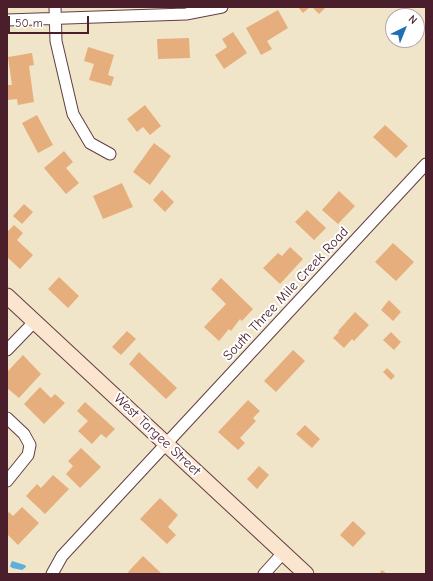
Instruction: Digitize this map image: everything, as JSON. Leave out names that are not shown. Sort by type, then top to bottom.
[{"type":"street","points":[[55,7],[56,41],[73,114],[90,143],[110,154]]},
{"type":"street","points":[[7,20],[186,14],[222,7]]},
{"type":"street","name":"South Three Mile Creek Road","points":[[52,574],[62,556],[426,164]]},
{"type":"street","name":"West Targee Street","points":[[7,296],[306,574]]},
{"type":"street","points":[[7,350],[35,321]]},
{"type":"street","points":[[7,418],[24,434],[30,445],[28,455],[7,481]]},
{"type":"street","points":[[264,574],[283,552]]},
{"type":"water","points":[[12,561],[25,565],[26,567],[22,570],[12,568],[10,566]]},
{"type":"building","points":[[298,7],[310,7],[303,13]]},
{"type":"building","points":[[312,7],[326,7],[319,14]]},
{"type":"building","points":[[278,10],[288,28],[267,41],[272,49],[261,55],[246,28]]},
{"type":"building","points":[[233,32],[247,53],[224,69],[215,55],[227,47],[222,39]]},
{"type":"building","points":[[189,38],[190,58],[158,59],[157,39]]},
{"type":"building","points":[[88,47],[114,55],[108,75],[114,77],[111,86],[89,80],[94,64],[84,61]]},
{"type":"building","points":[[32,53],[34,65],[29,66],[34,102],[18,105],[17,99],[7,100],[7,85],[12,85],[8,57]]},
{"type":"building","points":[[145,105],[161,126],[150,135],[143,127],[137,132],[127,119]]},
{"type":"building","points":[[37,115],[53,145],[38,153],[22,123]]},
{"type":"building","points":[[385,125],[408,146],[396,158],[373,137]]},
{"type":"building","points":[[154,143],[171,156],[150,185],[133,172]]},
{"type":"building","points":[[64,151],[73,162],[66,168],[79,183],[66,194],[44,168]]},
{"type":"building","points":[[122,183],[133,207],[103,219],[93,196]]},
{"type":"building","points":[[162,190],[174,202],[165,212],[153,200]]},
{"type":"building","points":[[339,191],[355,206],[338,224],[322,210]]},
{"type":"building","points":[[24,204],[33,212],[22,224],[13,216]]},
{"type":"building","points":[[307,210],[326,228],[314,240],[295,222]]},
{"type":"building","points":[[14,225],[23,233],[17,240],[33,255],[20,269],[7,257],[7,232]]},
{"type":"building","points":[[393,243],[414,262],[396,281],[375,262]]},
{"type":"building","points":[[290,247],[303,259],[280,284],[263,268],[278,253],[282,256]]},
{"type":"building","points":[[59,277],[79,296],[68,308],[48,289]]},
{"type":"building","points":[[221,278],[253,309],[242,321],[240,319],[231,331],[229,329],[219,341],[204,327],[226,304],[211,289]]},
{"type":"building","points":[[389,300],[401,312],[393,321],[381,310]]},
{"type":"building","points":[[355,312],[369,325],[354,341],[352,339],[344,348],[333,338]]},
{"type":"building","points":[[127,331],[136,339],[121,355],[112,347]]},
{"type":"building","points":[[391,332],[401,342],[394,350],[383,340]]},
{"type":"building","points":[[293,350],[305,361],[276,392],[264,381]]},
{"type":"building","points":[[139,352],[177,388],[166,399],[129,364]]},
{"type":"building","points":[[23,355],[41,374],[19,398],[7,388],[7,372]]},
{"type":"building","points":[[387,368],[395,376],[391,380],[383,372]]},
{"type":"building","points":[[40,387],[51,398],[55,394],[65,403],[44,424],[24,404]]},
{"type":"building","points":[[248,400],[260,411],[253,418],[256,421],[240,438],[245,443],[238,450],[218,432]]},
{"type":"building","points":[[85,402],[115,429],[106,438],[101,434],[92,444],[78,431],[88,421],[77,411]]},
{"type":"building","points":[[305,425],[320,439],[312,448],[296,434]]},
{"type":"building","points":[[81,448],[101,467],[80,488],[66,474],[73,466],[68,461]]},
{"type":"building","points":[[259,466],[269,475],[257,489],[247,479]]},
{"type":"building","points":[[53,475],[69,489],[45,514],[26,496],[37,484],[41,488]]},
{"type":"building","points":[[160,498],[178,515],[168,527],[176,535],[167,544],[140,519]]},
{"type":"building","points":[[22,507],[39,523],[18,545],[7,534],[7,514],[9,512],[13,516]]},
{"type":"building","points":[[353,521],[366,533],[353,547],[340,535]]},
{"type":"building","points":[[143,556],[162,574],[130,574],[128,572]]},
{"type":"building","points":[[382,570],[387,574],[379,574]]}]
